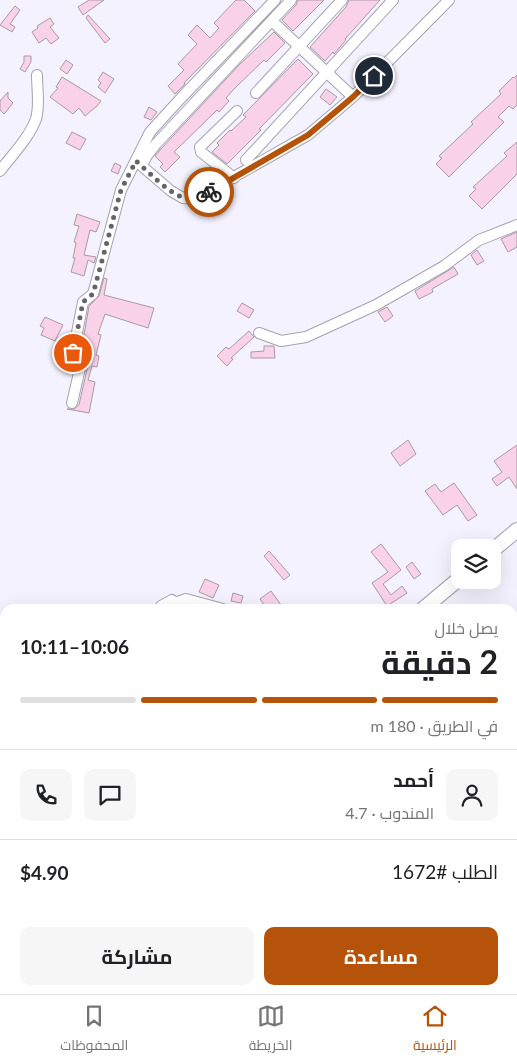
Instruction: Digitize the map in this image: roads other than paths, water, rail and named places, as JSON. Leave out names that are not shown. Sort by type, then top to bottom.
[{"type":"main road","points":[[501,543],[517,530]]},
{"type":"main road","points":[[429,604],[451,586]]},
{"type":"street","points":[[139,164],[150,132],[275,0]]},
{"type":"street","points":[[72,402],[81,364],[73,353],[83,302],[93,294],[121,190],[156,144],[291,0]]},
{"type":"street","points":[[256,93],[342,0]]},
{"type":"street","points":[[246,160],[394,0]]},
{"type":"street","points":[[139,164],[171,191],[183,198],[195,199],[308,135],[353,97],[449,0]]},
{"type":"street","points":[[272,21],[353,97]]},
{"type":"street","points":[[0,171],[30,131],[36,118],[38,104],[37,75]]},
{"type":"street","points":[[234,178],[201,152],[200,147],[236,111]]},
{"type":"street","points":[[259,333],[281,341],[306,337],[376,306],[444,266],[479,240],[517,225]]},
{"type":"street","points":[[180,604],[186,599],[205,604]]},
{"type":"street","points":[[165,604],[172,600],[175,604]]}]
